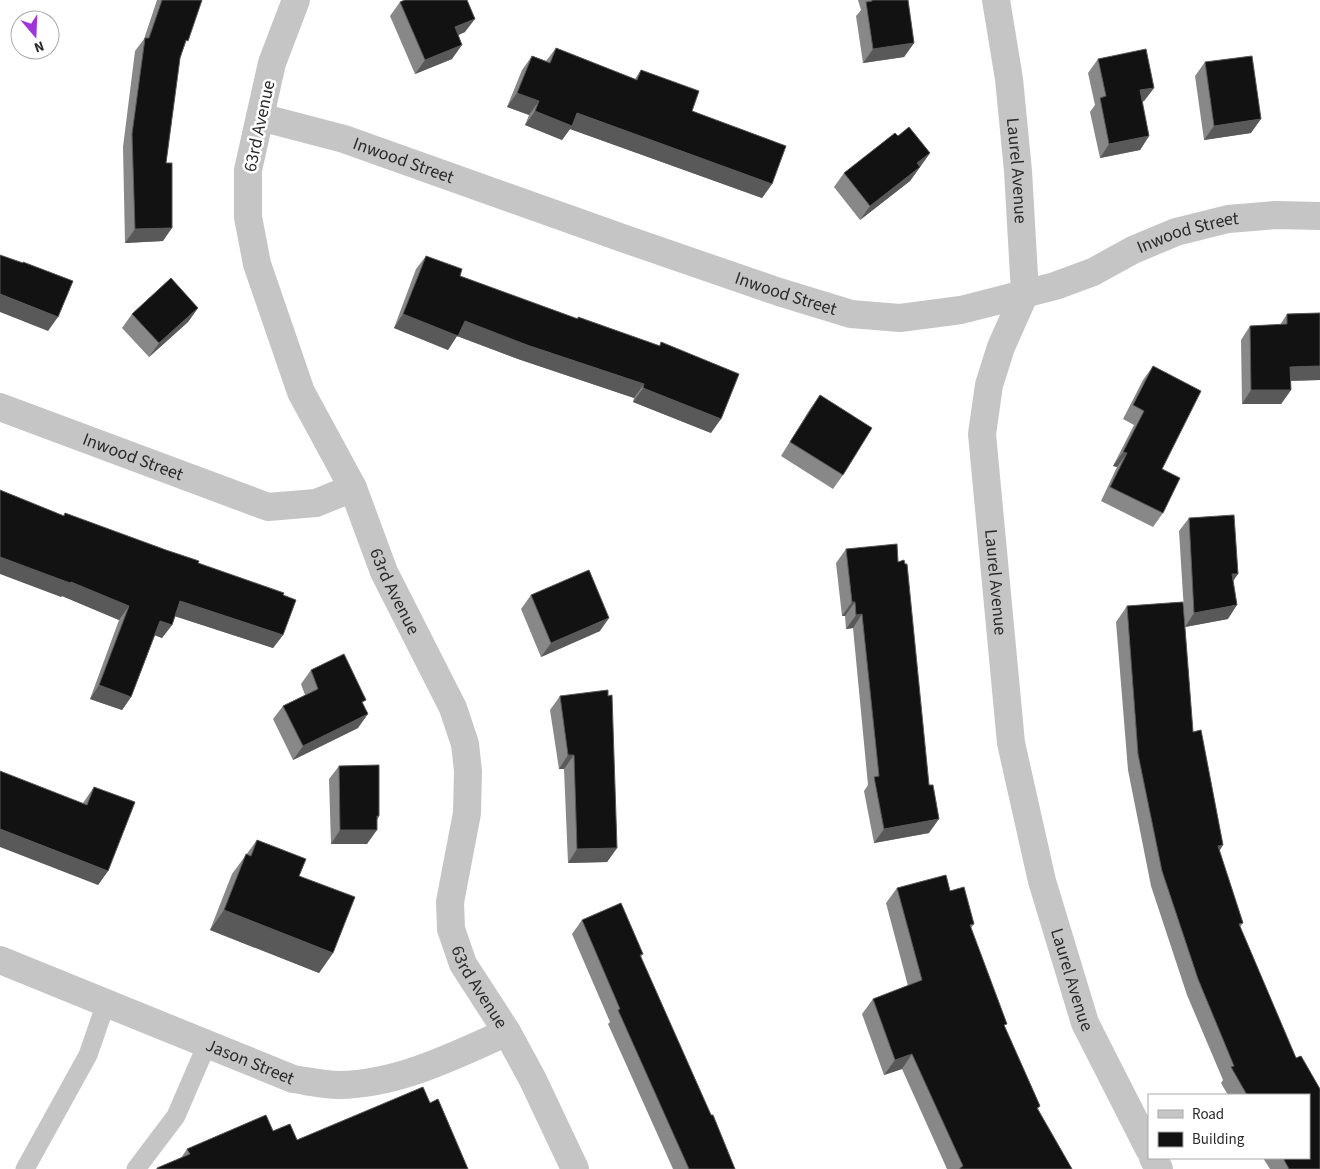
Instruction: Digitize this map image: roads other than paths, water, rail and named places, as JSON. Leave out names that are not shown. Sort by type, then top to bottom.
[{"type":"street","name":"63rd Avenue","points":[[296,0],[272,63],[248,170],[248,217],[257,264],[301,392],[353,488],[384,572],[453,708],[465,744],[468,771],[467,813],[450,902],[452,929],[464,964],[507,1032],[533,1080],[576,1169]]},
{"type":"street","name":"Laurel Avenue","points":[[996,0],[1009,79],[1018,170],[1025,293],[1001,347],[988,385],[982,434],[1011,743],[1042,881],[1085,1023],[1148,1148]]},
{"type":"street","name":"Inwood Street","points":[[260,117],[344,139],[628,240],[851,314],[900,318],[961,310],[1055,286],[1093,272],[1132,250],[1176,232],[1228,218],[1276,215],[1320,216]]},
{"type":"street","name":"Inwood Street","points":[[0,407],[268,507],[316,503],[353,488]]},
{"type":"street","name":"Jason Street","points":[[0,960],[292,1079],[338,1085],[385,1080],[432,1065],[507,1032]]},
{"type":"lane","points":[[25,1169],[88,1055],[106,1004]]},
{"type":"lane","points":[[136,1169],[176,1116],[207,1044]]}]
